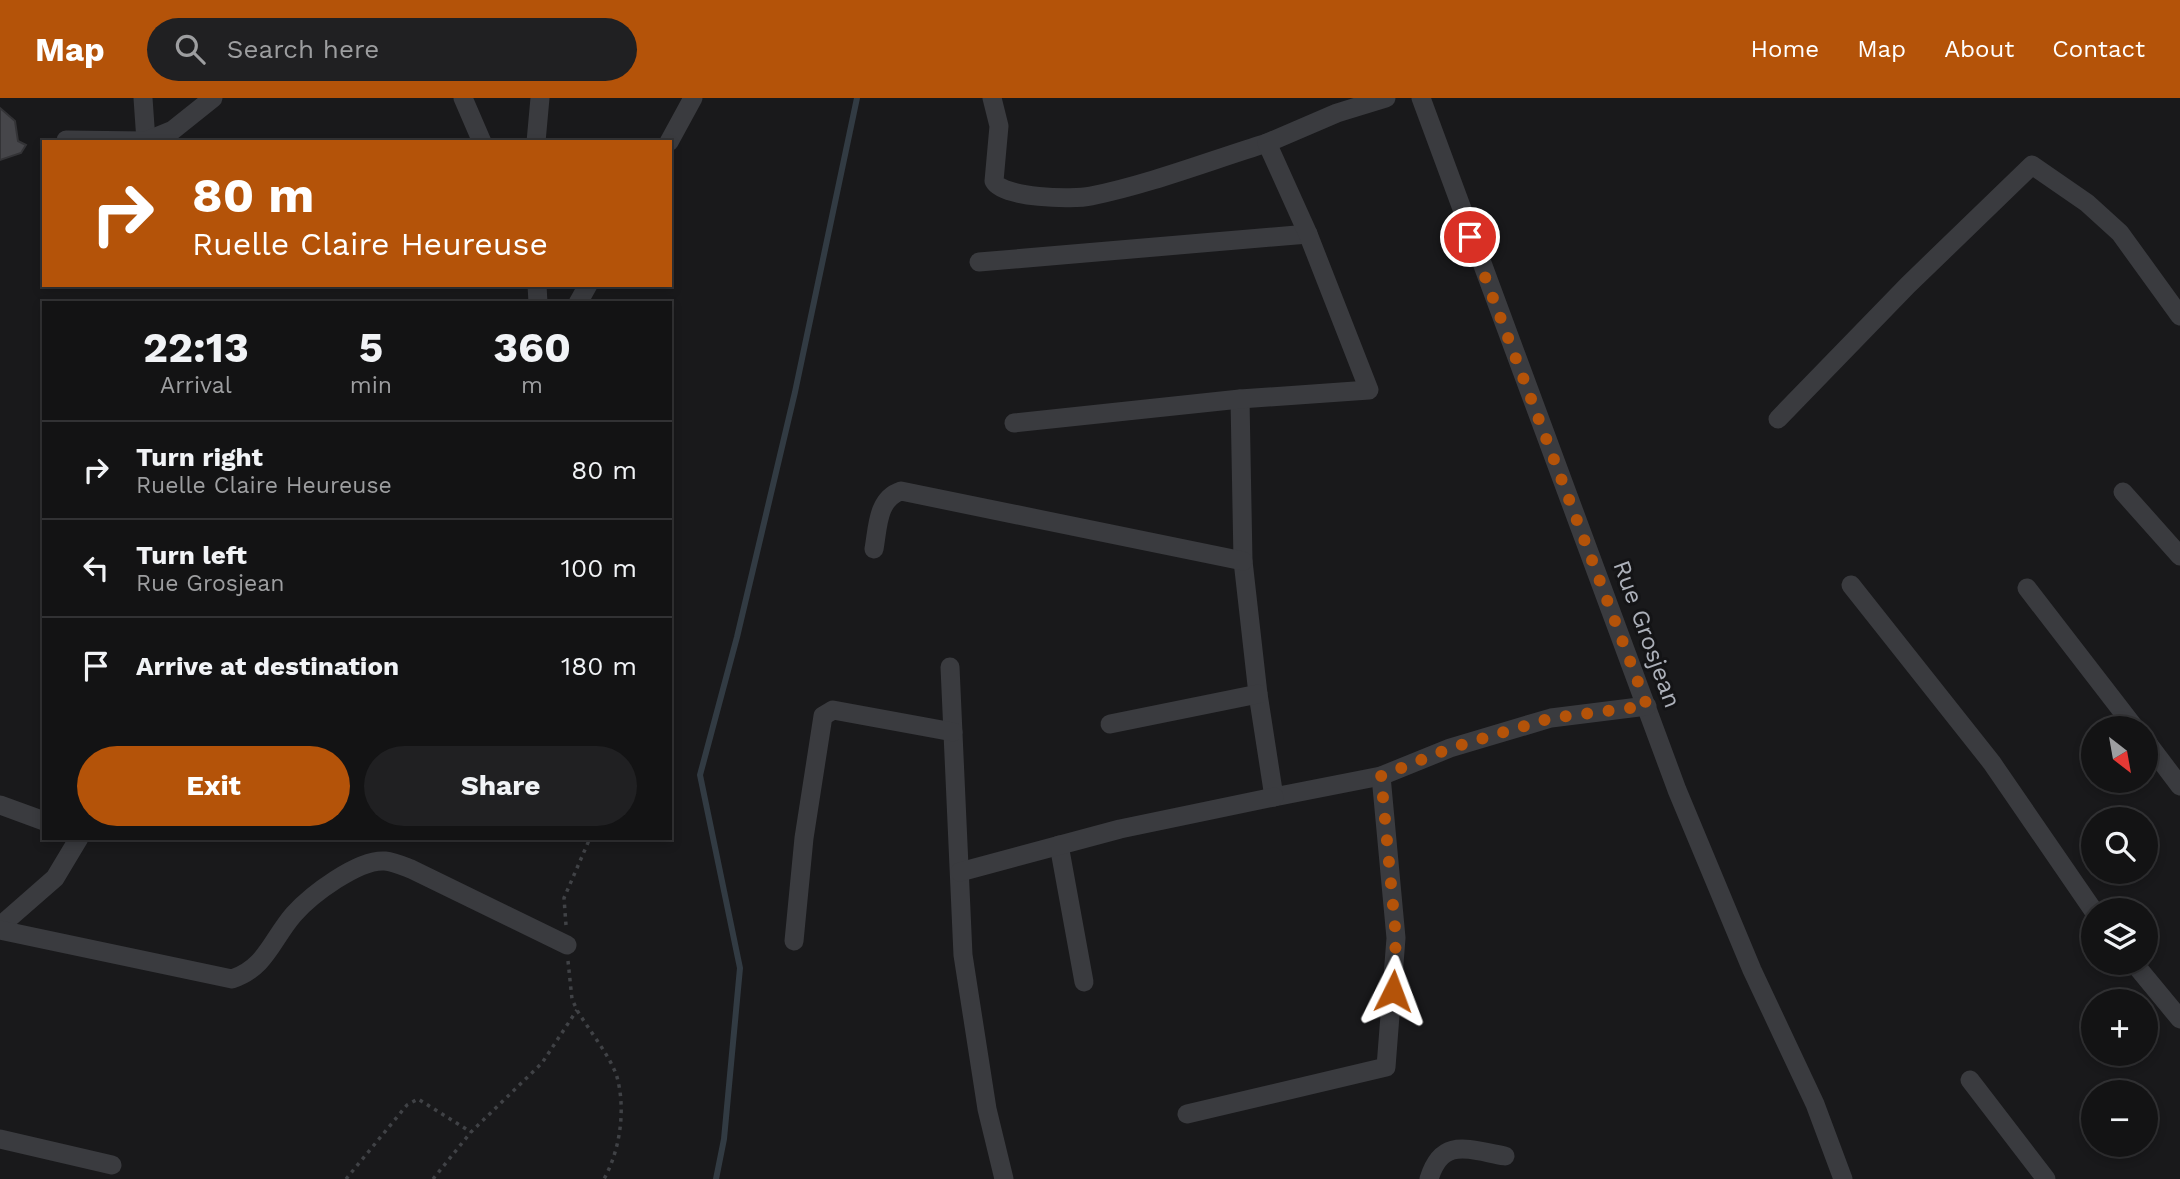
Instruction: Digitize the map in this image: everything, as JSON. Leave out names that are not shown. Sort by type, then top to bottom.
[{"type":"street","points":[[143,98],[146,140]]},
{"type":"street","points":[[148,140],[173,130],[213,98]]},
{"type":"street","points":[[463,98],[481,140]]},
{"type":"street","points":[[536,140],[540,98]]},
{"type":"street","points":[[670,140],[693,98]]},
{"type":"street","points":[[992,98],[999,126],[994,181],[1004,191],[1028,195],[1089,197],[1267,143],[1337,113],[1386,98]]},
{"type":"street","name":"Rue Grosjean","points":[[1421,98],[1470,237],[1701,851],[1752,970],[1815,1104],[1843,1179]]},
{"type":"street","points":[[1014,423],[1240,399],[1369,390],[1308,234],[1267,143]]},
{"type":"street","points":[[1778,419],[1908,285],[2032,165],[2087,203],[2120,233],[2180,316]]},
{"type":"street","points":[[979,262],[1308,234]]},
{"type":"street","points":[[1240,399],[1244,561],[1258,694],[1274,797]]},
{"type":"street","points":[[874,549],[881,509],[886,500],[901,491],[1244,561]]},
{"type":"street","points":[[2123,492],[2180,556]]},
{"type":"street","points":[[1851,585],[1992,763],[2085,898]]},
{"type":"street","points":[[2027,588],[2126,716]]},
{"type":"street","points":[[950,667],[963,955],[986,1109],[1004,1179]]},
{"type":"street","points":[[1110,724],[1258,694]]},
{"type":"street","points":[[960,872],[1120,829],[1381,776],[1451,748],[1551,718],[1647,706]]},
{"type":"street","points":[[794,940],[804,838],[822,716],[833,710],[953,732]]},
{"type":"street","points":[[2158,757],[2180,786]]},
{"type":"street","points":[[1186,1114],[1385,1068],[1390,1044],[1396,938],[1381,776]]},
{"type":"street","points":[[0,805],[42,820]]},
{"type":"street","points":[[0,928],[55,878],[78,840]]},
{"type":"street","points":[[1059,845],[1084,982]]},
{"type":"street","points":[[0,928],[232,979],[254,971],[295,913],[326,888],[371,862],[387,861],[411,869],[567,945]]},
{"type":"street","points":[[2144,975],[2180,1018]]},
{"type":"street","points":[[1970,1080],[2046,1179]]},
{"type":"street","points":[[0,1139],[112,1165]]},
{"type":"street","points":[[1429,1179],[1434,1163],[1448,1150],[1459,1149],[1505,1156]]},
{"type":"path","points":[[589,840],[564,898],[572,999],[617,1076],[621,1126],[614,1161],[604,1179]]},
{"type":"path","points":[[433,1179],[471,1132],[542,1063],[577,1010]]},
{"type":"path","points":[[345,1179],[407,1104],[418,1099],[471,1132]]},
{"type":"building","points":[[0,108],[15,121],[18,141],[26,145],[21,153],[0,160]]},
{"type":"waterway","points":[[716,1179],[724,1139],[740,968],[700,775],[737,637],[795,392],[857,98]]},
{"type":"route","points":[[1393,991],[1396,938],[1381,776],[1451,748],[1551,718],[1647,706],[1526,379],[1470,237]]}]
